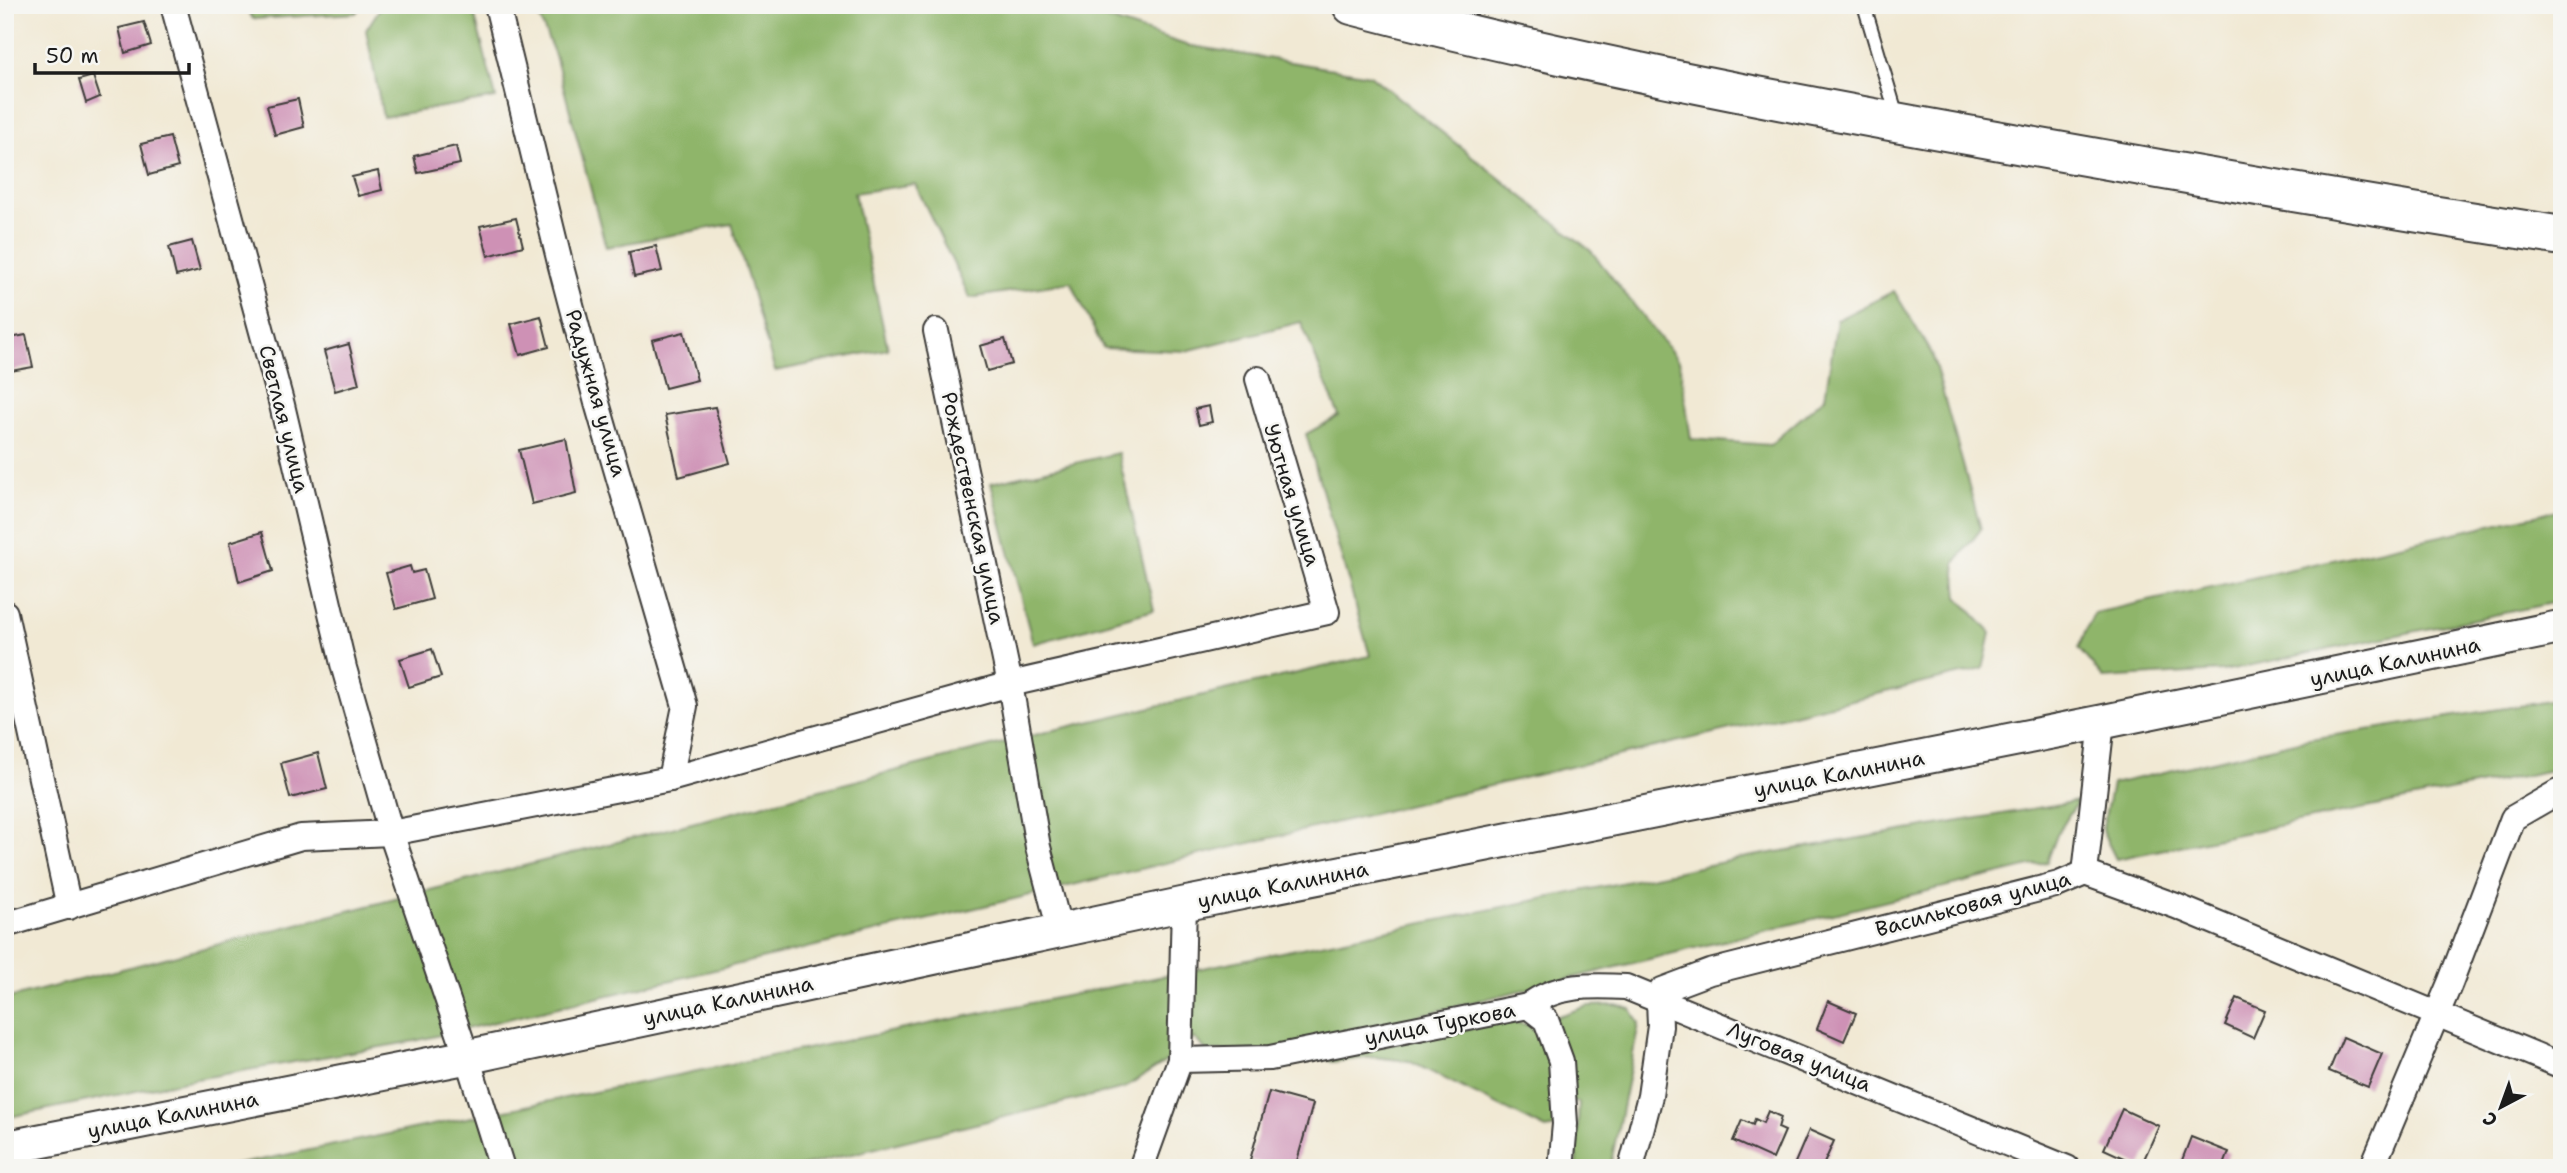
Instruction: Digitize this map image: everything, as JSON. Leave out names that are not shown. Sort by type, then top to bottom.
[{"type":"main road","points":[[1352,5],[1595,64],[1900,123],[2332,200],[2562,236]]},
{"type":"main road","name":"улица Калинина","points":[[5,1148],[467,1057],[1184,904],[2102,722],[2562,627]]},
{"type":"street","name":"Светлая улица","points":[[173,5],[282,405],[344,668],[391,833],[502,1168]]},
{"type":"street","name":"Радужная улица","points":[[497,5],[597,404],[685,706],[670,779]]},
{"type":"street","name":"Рождественская улица","points":[[936,331],[1010,684],[1038,847],[1060,931]]},
{"type":"street","name":"Уютная улица","points":[[1010,684],[1327,612],[1258,379]]},
{"type":"street","points":[[5,613],[69,907]]},
{"type":"street","points":[[5,925],[301,837],[391,833],[670,779],[1010,684]]},
{"type":"street","points":[[2085,873],[2102,722]]},
{"type":"street","points":[[2372,1168],[2437,1015],[2513,818],[2562,792]]},
{"type":"street","name":"Васильковая улица","points":[[1659,999],[1662,990],[1710,972],[2059,884],[2085,873],[2176,906],[2562,1066]]},
{"type":"street","points":[[1141,1168],[1180,1060],[1184,904]]},
{"type":"street","name":"Луговая улица","points":[[1528,1006],[1543,994],[1590,985],[1626,987],[2067,1168]]},
{"type":"street","points":[[1631,1168],[1650,1096],[1660,1026],[1659,999]]},
{"type":"street","name":"улица Туркова","points":[[1180,1060],[1270,1058],[1528,1006],[1546,1020],[1561,1061],[1564,1124],[1561,1168]]},
{"type":"lane","points":[[1864,5],[1900,123]]},
{"type":"green space","points":[[244,5],[362,5],[356,13],[253,19]]},
{"type":"green space","points":[[382,5],[472,5],[496,98],[383,117],[366,30]]},
{"type":"green space","points":[[534,5],[1065,5],[1186,45],[1370,75],[1591,251],[1680,363],[1691,439],[1770,445],[1825,397],[1837,320],[1894,291],[1932,354],[1981,529],[1955,563],[1958,597],[1991,633],[1983,669],[415,1041],[185,1081],[5,1118],[5,999],[1054,730],[1370,656],[1306,434],[1339,416],[1301,322],[1186,351],[1103,348],[1071,282],[970,298],[915,184],[854,193],[888,349],[775,371],[732,224],[606,247],[555,55]]},
{"type":"green space","points":[[1118,453],[1154,610],[1033,644],[991,483]]},
{"type":"green space","points":[[2562,509],[2562,601],[2223,671],[2103,678],[2078,648],[2094,613]]},
{"type":"green space","points":[[2562,699],[2562,768],[2116,859],[2102,831],[2112,784],[2304,740]]},
{"type":"green space","points":[[2078,801],[2057,835],[2047,862],[1273,1051],[1207,1051],[1194,1038],[1168,1060],[1124,1088],[798,1167],[221,1168],[1748,857]]},
{"type":"green space","points":[[1616,1005],[1631,1009],[1639,1024],[1610,1168],[1576,1168],[1579,1103],[1570,1099],[1555,1017],[1588,1006]]},
{"type":"green space","points":[[1505,1021],[1528,1025],[1547,1041],[1556,1127],[1546,1129],[1409,1061],[1374,1057],[1332,1062],[1324,1058]]},
{"type":"building","points":[[144,22],[151,45],[125,53],[119,28]]},
{"type":"building","points":[[93,76],[100,97],[86,103],[79,80]]},
{"type":"building","points":[[298,99],[304,127],[275,135],[267,106]]},
{"type":"building","points":[[170,137],[178,167],[149,175],[141,144]]},
{"type":"building","points":[[456,146],[460,164],[418,173],[414,156]]},
{"type":"building","points":[[378,171],[382,190],[358,196],[352,177]]},
{"type":"building","points":[[516,218],[523,246],[488,256],[480,226]]},
{"type":"building","points":[[192,241],[200,270],[176,276],[169,247]]},
{"type":"building","points":[[656,246],[662,271],[634,277],[629,252]]},
{"type":"building","points":[[541,316],[549,347],[520,355],[511,324]]},
{"type":"building","points":[[684,332],[697,380],[665,388],[652,340]]},
{"type":"building","points":[[26,335],[33,367],[5,372],[5,339]]},
{"type":"building","points":[[1005,339],[1012,364],[987,371],[980,346]]},
{"type":"building","points":[[349,344],[359,384],[335,391],[324,351]]},
{"type":"building","points":[[1209,406],[1212,422],[1199,425],[1195,409]]},
{"type":"building","points":[[715,407],[730,463],[679,477],[665,415]]},
{"type":"building","points":[[566,439],[576,493],[532,504],[519,450]]},
{"type":"building","points":[[262,532],[273,571],[239,582],[230,542]]},
{"type":"building","points":[[410,566],[412,573],[424,570],[432,599],[396,609],[386,573]]},
{"type":"building","points":[[432,649],[441,677],[409,687],[400,659]]},
{"type":"building","points":[[318,753],[327,789],[290,798],[281,763]]},
{"type":"building","points":[[2237,998],[2265,1010],[2253,1038],[2225,1025]]},
{"type":"building","points":[[1828,1001],[1856,1013],[1844,1041],[1817,1029]]},
{"type":"building","points":[[2343,1037],[2382,1054],[2368,1087],[2329,1071]]},
{"type":"building","points":[[1269,1092],[1313,1104],[1295,1168],[1278,1168],[1250,1160]]},
{"type":"building","points":[[2122,1109],[2159,1126],[2141,1166],[2104,1149]]},
{"type":"building","points":[[1768,1111],[1781,1117],[1778,1128],[1785,1131],[1773,1159],[1733,1141],[1742,1120],[1753,1125],[1755,1119],[1763,1123]]},
{"type":"building","points":[[1809,1130],[1834,1141],[1822,1168],[1799,1168],[1794,1165]]},
{"type":"building","points":[[2191,1137],[2229,1152],[2223,1168],[2179,1168]]}]
